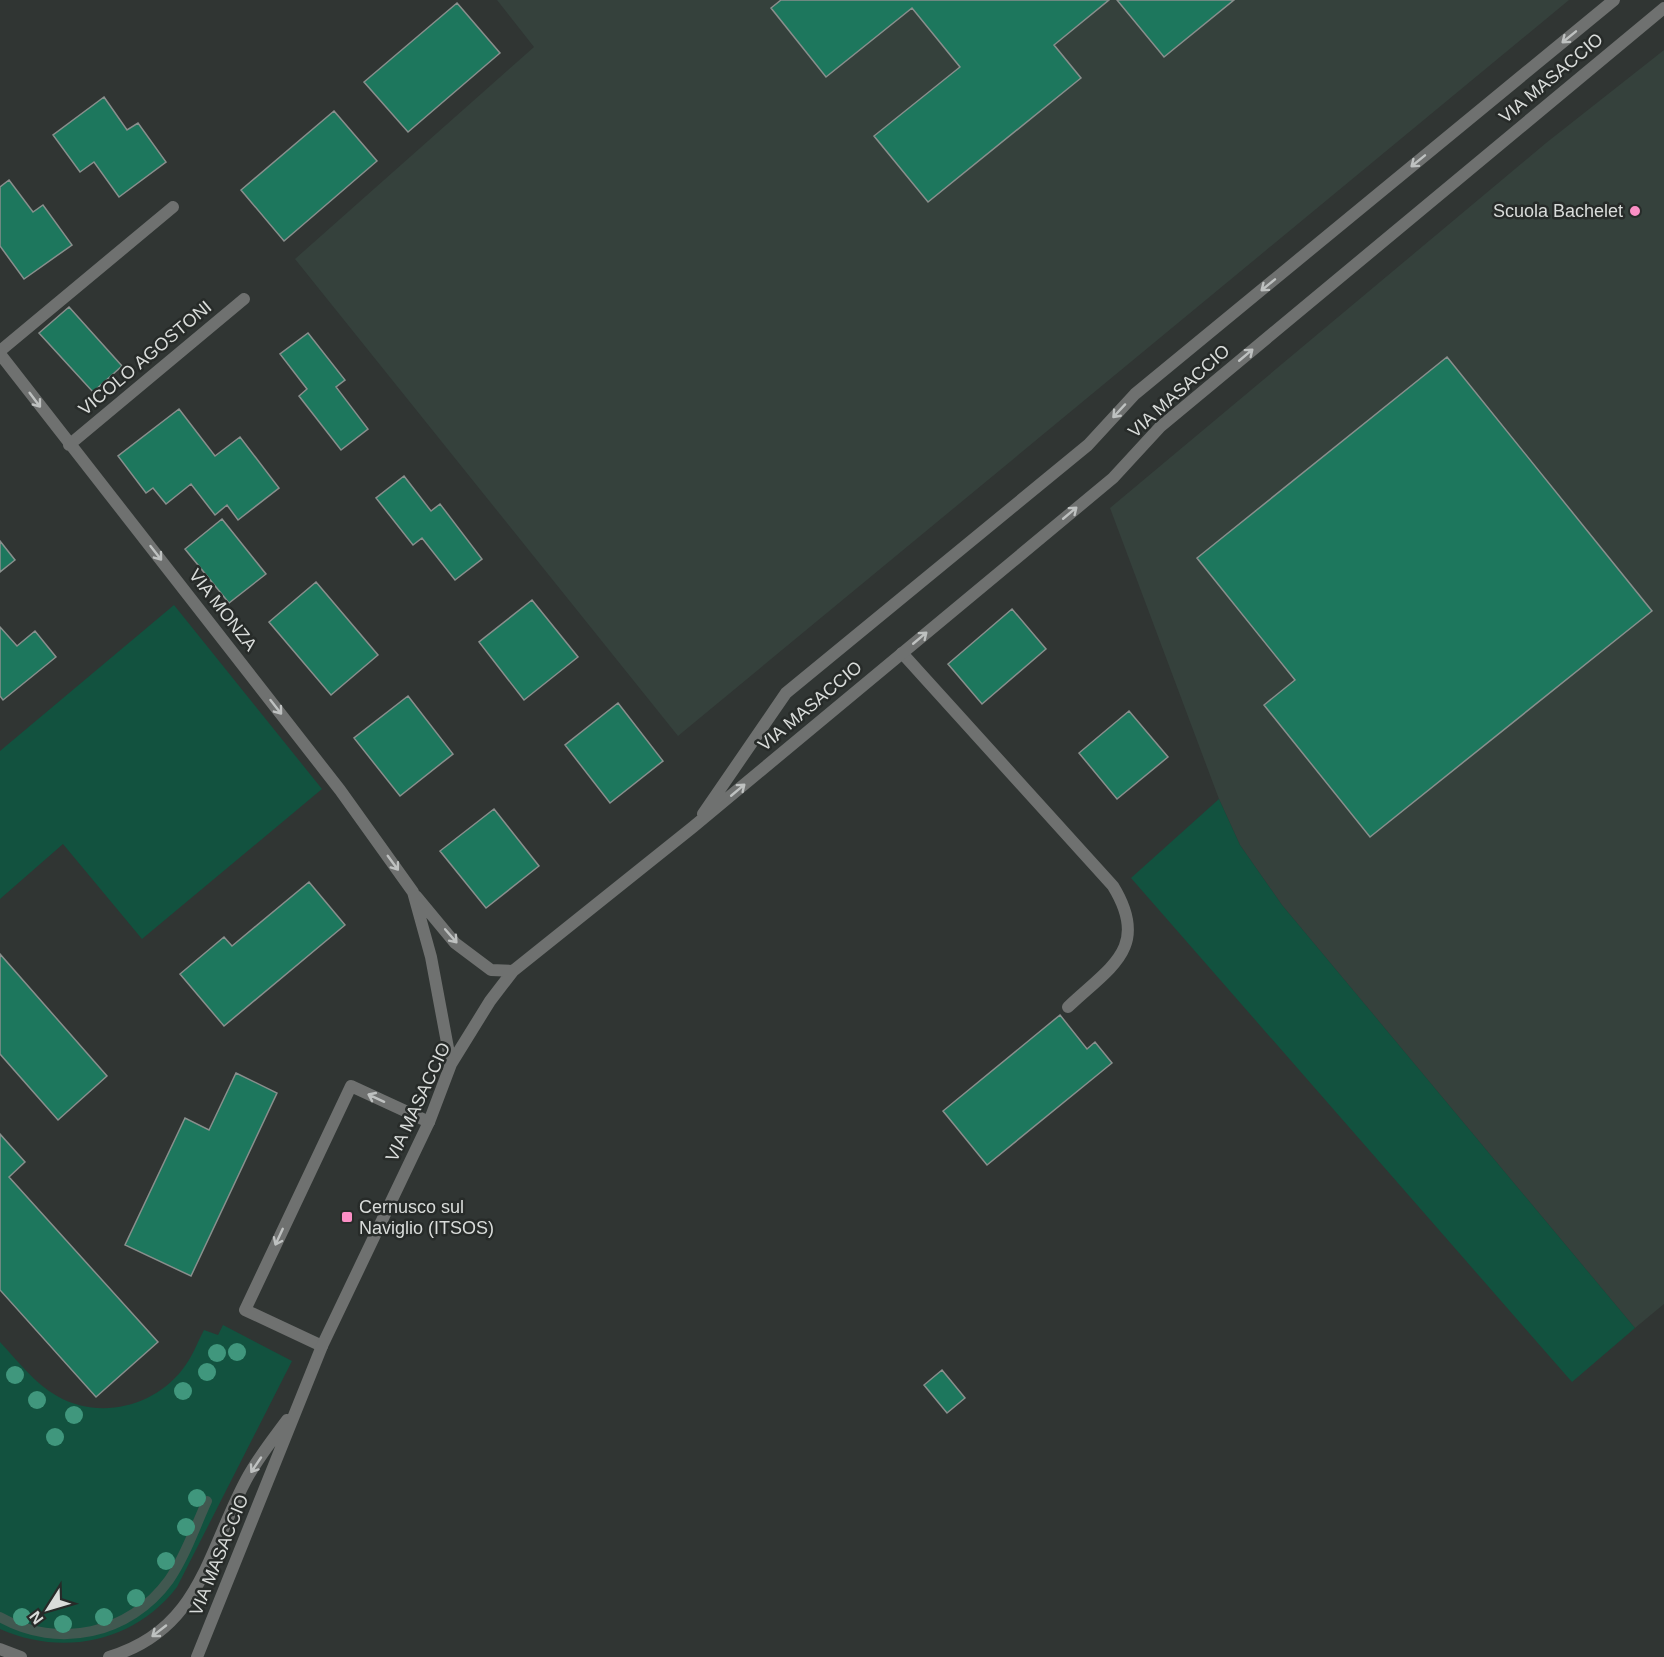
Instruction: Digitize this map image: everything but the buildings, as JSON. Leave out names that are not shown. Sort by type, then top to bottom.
[{"type":"street","name":"VIA MASACCIO","points":[[693,827],[786,693],[1088,445],[1135,394],[1614,0]]},
{"type":"street","name":"VIA MASACCIO","points":[[197,1657],[322,1347],[429,1122],[452,1064],[490,1001],[513,971],[693,827],[1113,478],[1169,419],[1664,8]]},
{"type":"street","name":"VIA MONZA","points":[[173,207],[0,352],[69,445],[340,790],[413,891],[455,943],[491,970],[513,971]]},
{"type":"street","name":"VICOLO AGOSTONI","points":[[69,445],[244,299]]},
{"type":"street","points":[[902,653],[1113,886],[1125,908],[1130,930],[1125,948],[1110,967],[1068,1007]]},
{"type":"street","name":"VIA MONZA","points":[[413,891],[431,957],[452,1064]]},
{"type":"street","points":[[322,1347],[245,1310],[351,1086],[429,1122]]},
{"type":"street","name":"VIA MASACCIO","points":[[109,1657],[155,1635],[192,1598],[203,1579],[246,1480],[301,1399]]},
{"type":"street","points":[[0,1649],[21,1657]]},
{"type":"shaded area","points":[[497,0],[1569,0],[678,736],[295,259],[534,47]]},
{"type":"shaded area","points":[[1664,50],[1664,1304],[1635,1328],[1282,905],[1240,845],[1219,799],[1110,508],[1546,143]]},
{"type":"green space","points":[[174,605],[322,789],[142,939],[63,844],[0,899],[0,751]]},
{"type":"green space","points":[[1219,799],[1240,845],[1282,905],[1635,1328],[1572,1382],[1131,878]]},
{"type":"green space","points":[[223,1325],[292,1361],[177,1587],[160,1606],[140,1621],[119,1632],[96,1639],[73,1643],[48,1642],[0,1629],[0,1342],[34,1378],[57,1396],[73,1403],[107,1408],[141,1401],[170,1383],[186,1365],[204,1330],[218,1335]]},
{"type":"waterway","points":[[0,1617],[22,1627],[45,1633],[69,1634],[92,1631],[114,1624],[134,1613],[153,1598],[175,1571],[207,1501]]},
{"type":"place","name":"Scuola Bachelet","points":[[1635,211]]},
{"type":"place","name":"Cernusco sul Naviglio (ITSOS)","points":[[347,1217]]}]
